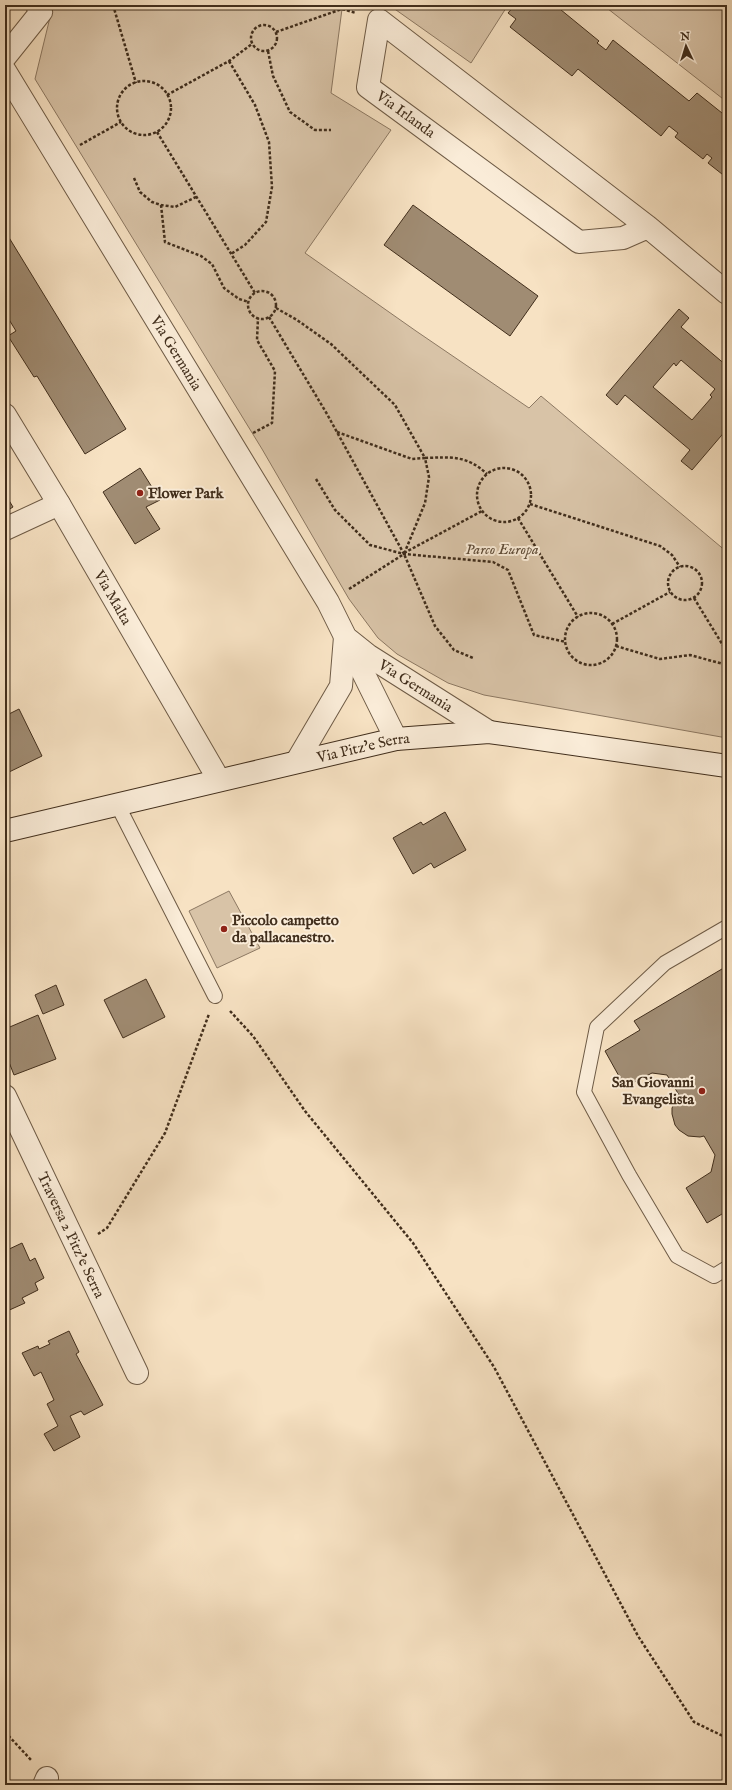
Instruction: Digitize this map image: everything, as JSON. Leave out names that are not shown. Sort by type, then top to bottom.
[{"type":"street","points":[[5,57],[41,12],[37,5]]},
{"type":"street","points":[[379,20],[648,227],[727,293]]},
{"type":"street","name":"Via Irlanda","points":[[379,20],[368,87],[579,242],[623,238],[648,227]]},
{"type":"street","name":"Via Germania","points":[[5,71],[328,602],[396,739]]},
{"type":"street","name":"Via Malta","points":[[5,415],[59,504],[219,780]]},
{"type":"street","points":[[5,529],[59,504]]},
{"type":"street","points":[[297,761],[341,686],[345,637]]},
{"type":"street","name":"Via Germania","points":[[345,637],[369,656],[489,732]]},
{"type":"street","name":"Via Pitz'e Serra","points":[[5,831],[297,761],[396,739],[489,732],[727,766]]},
{"type":"street","name":"Traversa 2 Pitz'e Serra","points":[[5,1096],[137,1373]]},
{"type":"lane","points":[[117,804],[215,996]]},
{"type":"lane","points":[[727,927],[665,963],[597,1027],[584,1092],[629,1175],[677,1256],[714,1276],[727,1268]]},
{"type":"path","points":[[113,5],[136,83]]},
{"type":"path","points":[[276,32],[342,9],[379,20]]},
{"type":"path","points":[[264,24],[276,32],[277,42],[272,49],[268,51],[259,51],[252,44],[251,35],[256,27],[264,24]]},
{"type":"path","points":[[167,95],[228,61],[252,44]]},
{"type":"path","points":[[268,51],[273,76],[290,112],[315,130],[331,130]]},
{"type":"path","points":[[228,61],[255,105],[269,142],[272,187],[266,222],[245,245],[231,254]]},
{"type":"path","points":[[149,82],[158,85],[167,95],[171,107],[170,116],[166,124],[157,132],[142,135],[134,133],[121,122],[118,114],[120,97],[125,90],[136,83],[149,82]]},
{"type":"path","points":[[57,156],[121,122]]},
{"type":"path","points":[[157,132],[255,293]]},
{"type":"path","points":[[134,178],[140,192],[152,202],[161,205],[175,207],[196,197]]},
{"type":"path","points":[[161,205],[165,242],[201,256],[212,264],[224,288],[239,299],[249,302]]},
{"type":"path","points":[[260,291],[269,292],[275,299],[276,308],[269,317],[263,319],[258,318],[251,313],[249,302],[255,293],[260,291]]},
{"type":"path","points":[[276,308],[297,320],[331,344],[395,405],[425,458],[430,477],[425,502],[404,554]]},
{"type":"path","points":[[269,317],[337,432],[404,554],[435,626],[454,650],[473,658]]},
{"type":"path","points":[[252,433],[272,423],[275,371],[257,340],[258,318]]},
{"type":"path","points":[[337,432],[412,459],[455,457],[479,467],[487,474]]},
{"type":"path","points":[[497,468],[515,470],[523,475],[532,490],[530,504],[518,518],[505,522],[496,520],[489,517],[482,511],[478,503],[477,494],[479,486],[487,474],[497,468]]},
{"type":"path","points":[[316,479],[336,510],[370,545],[404,554],[494,562],[508,570],[534,635],[566,642]]},
{"type":"path","points":[[530,504],[660,546],[672,555],[680,567]]},
{"type":"path","points":[[328,602],[404,554],[482,511]]},
{"type":"path","points":[[518,518],[578,617]]},
{"type":"path","points":[[689,566],[694,568],[699,572],[702,578],[702,589],[694,598],[683,601],[670,592],[668,581],[672,571],[680,567],[689,566]]},
{"type":"path","points":[[612,624],[670,592]]},
{"type":"path","points":[[694,598],[727,652]]},
{"type":"path","points":[[585,614],[594,614],[602,616],[612,624],[617,637],[616,646],[612,654],[606,660],[590,665],[575,659],[570,653],[566,642],[567,630],[572,622],[578,617],[585,614]]},
{"type":"path","points":[[616,646],[660,659],[690,655],[727,665]]},
{"type":"path","points":[[77,1248],[107,1228],[165,1133],[215,996],[253,1036],[305,1111],[413,1243],[494,1367],[638,1636],[694,1722],[727,1738]]},
{"type":"green space","name":"Parco Europa","points":[[53,5],[345,5],[342,9],[331,93],[391,130],[305,253],[529,408],[541,396],[727,552],[727,738],[484,695],[448,683],[397,654],[378,638],[349,599],[262,449],[35,79]]},
{"type":"green space","points":[[389,5],[508,5],[471,63]]},
{"type":"green space","points":[[603,5],[727,5],[727,102]]},
{"type":"green space","name":"Piccolo campetto da pallacanestro.","points":[[229,891],[260,948],[217,968],[189,911]]},
{"type":"building","points":[[515,5],[555,5],[599,41],[597,43],[606,50],[613,40],[689,101],[697,93],[727,117],[727,178],[708,163],[712,158],[707,154],[703,159],[675,137],[678,133],[669,126],[661,136],[578,69],[572,76],[510,27],[516,19],[508,13]]},
{"type":"building","points":[[413,205],[538,296],[510,336],[384,245]]},
{"type":"building","points":[[5,231],[126,429],[85,454],[37,376],[34,377],[8,336],[16,331],[5,313]]},
{"type":"building","points":[[679,309],[689,318],[681,327],[727,366],[727,429],[692,470],[681,461],[690,450],[625,395],[617,405],[606,395]],"holes":[[[681,360],[715,389],[710,395],[712,397],[692,420],[653,387],[674,363],[676,366]]]},
{"type":"building","points":[[140,468],[160,500],[146,507],[160,529],[135,544],[103,492]]},
{"type":"building","points":[[5,494],[13,507],[5,512]]},
{"type":"building","points":[[19,709],[42,756],[5,774],[5,716]]},
{"type":"building","points":[[445,812],[466,850],[434,868],[431,863],[413,874],[393,838],[421,822],[423,825]]},
{"type":"building","name":"San Giovanni Evangelista","points":[[727,966],[727,1211],[707,1223],[686,1188],[711,1172],[715,1155],[704,1136],[688,1136],[679,1130],[675,1125],[672,1108],[679,1095],[667,1075],[652,1073],[625,1087],[605,1051],[640,1030],[634,1021]]},
{"type":"building","points":[[146,979],[165,1017],[123,1038],[104,1000]]},
{"type":"building","points":[[56,985],[64,1005],[43,1014],[35,995]]},
{"type":"building","points":[[38,1015],[56,1059],[14,1075],[5,1052],[5,1029]]},
{"type":"building","points":[[22,1243],[30,1261],[35,1258],[44,1278],[35,1283],[38,1290],[22,1298],[25,1303],[5,1312],[5,1251]]},
{"type":"building","points":[[69,1331],[79,1352],[76,1354],[103,1405],[84,1415],[81,1411],[70,1416],[80,1437],[54,1451],[44,1434],[58,1426],[47,1404],[54,1400],[41,1372],[34,1376],[22,1353],[38,1346],[39,1349],[50,1344],[48,1341]]},
{"type":"place","name":"Flower Park","points":[[140,493]]},
{"type":"place","name":"Piccolo campetto da pallacanestro.","points":[[224,929]]},
{"type":"place","name":"San Giovanni Evangelista","points":[[702,1091]]}]
